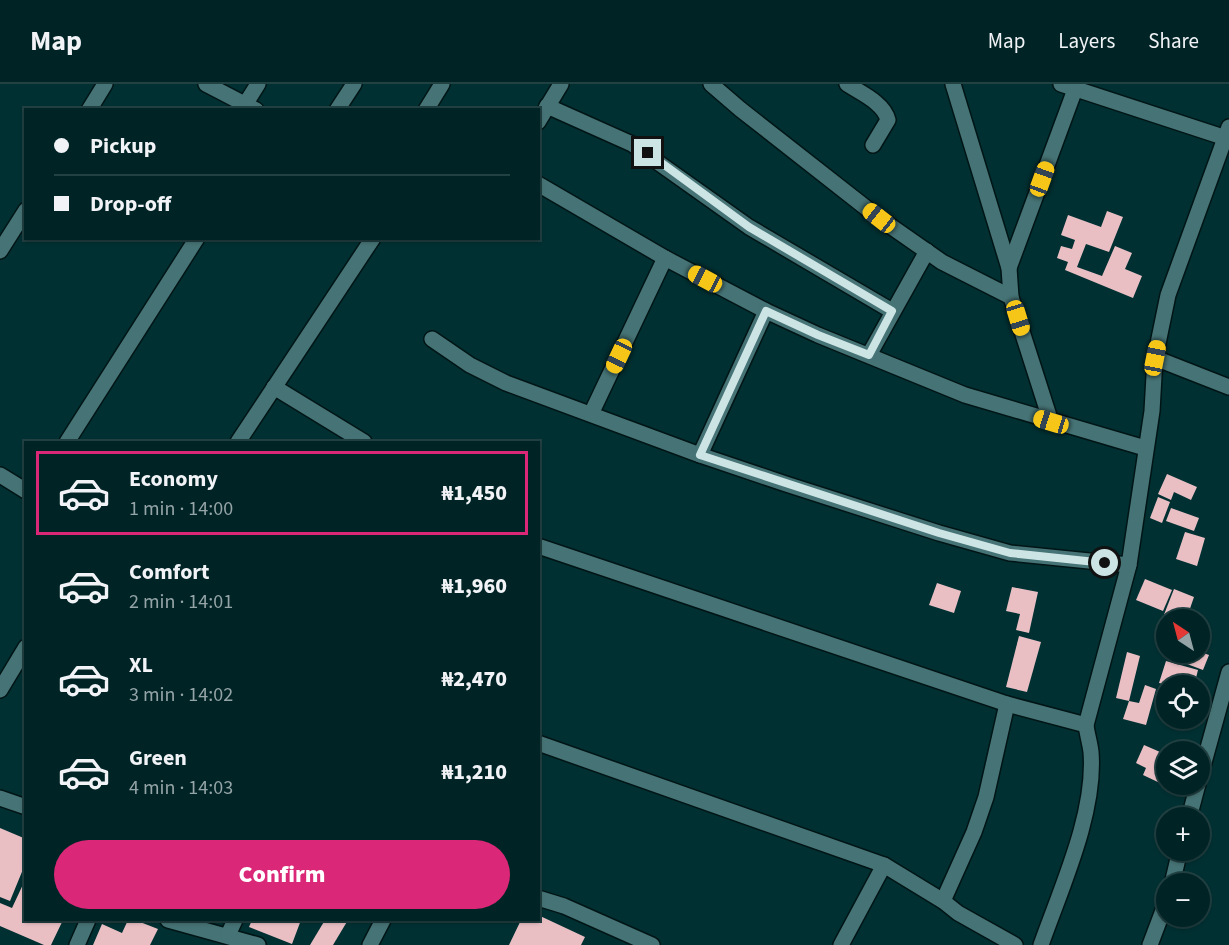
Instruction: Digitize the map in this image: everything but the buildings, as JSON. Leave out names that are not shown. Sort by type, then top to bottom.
[{"type":"street","points":[[90,108],[105,84]]},
{"type":"street","points":[[206,84],[251,106],[258,84]]},
{"type":"street","points":[[338,108],[354,84]]},
{"type":"street","points":[[427,108],[442,84]]},
{"type":"street","points":[[540,118],[561,84]]},
{"type":"street","points":[[711,84],[879,218],[942,262],[1011,297]]},
{"type":"street","points":[[847,84],[876,103],[886,113],[888,120],[873,145]]},
{"type":"street","points":[[953,84],[1009,268],[1011,297],[1051,422]]},
{"type":"street","points":[[1009,268],[1071,86],[1228,135],[1168,295],[1155,358],[1152,411],[1129,565],[1086,725],[1091,752],[1090,784],[1077,844],[1041,945]]},
{"type":"street","points":[[547,106],[632,144],[749,227],[892,311]]},
{"type":"street","points":[[540,185],[665,258],[766,311],[818,335],[965,395],[1145,448]]},
{"type":"street","points":[[0,251],[24,213]]},
{"type":"street","points":[[67,441],[196,240]]},
{"type":"street","points":[[239,441],[373,240]]},
{"type":"street","points":[[869,355],[927,251]]},
{"type":"street","points":[[591,414],[665,258]]},
{"type":"street","points":[[700,455],[766,311]]},
{"type":"street","points":[[432,339],[470,365],[506,383],[700,455],[939,533],[1010,553],[1129,565]]},
{"type":"street","points":[[1155,358],[1229,387]]},
{"type":"street","points":[[274,387],[362,441]]},
{"type":"street","points":[[0,475],[24,490]]},
{"type":"street","points":[[540,547],[1007,704],[1086,725]]},
{"type":"street","points":[[0,690],[24,651]]},
{"type":"street","points":[[1210,741],[1229,672]]},
{"type":"street","points":[[943,901],[974,832],[986,796],[1007,704]]},
{"type":"street","points":[[540,744],[884,865],[943,901],[958,913],[1015,945]]},
{"type":"street","points":[[0,798],[24,806]]},
{"type":"street","points":[[841,945],[884,865]]},
{"type":"street","points":[[540,899],[564,906],[624,940],[652,945]]},
{"type":"street","points":[[77,945],[88,921]]},
{"type":"street","points":[[172,921],[258,945]]},
{"type":"street","points":[[228,935],[235,921]]},
{"type":"street","points":[[370,945],[382,921]]},
{"type":"street","points":[[1150,945],[1157,927]]},
{"type":"route","points":[[648,153],[749,227],[892,311],[869,355],[766,311],[700,455],[939,533],[1010,553],[1105,563]]}]
